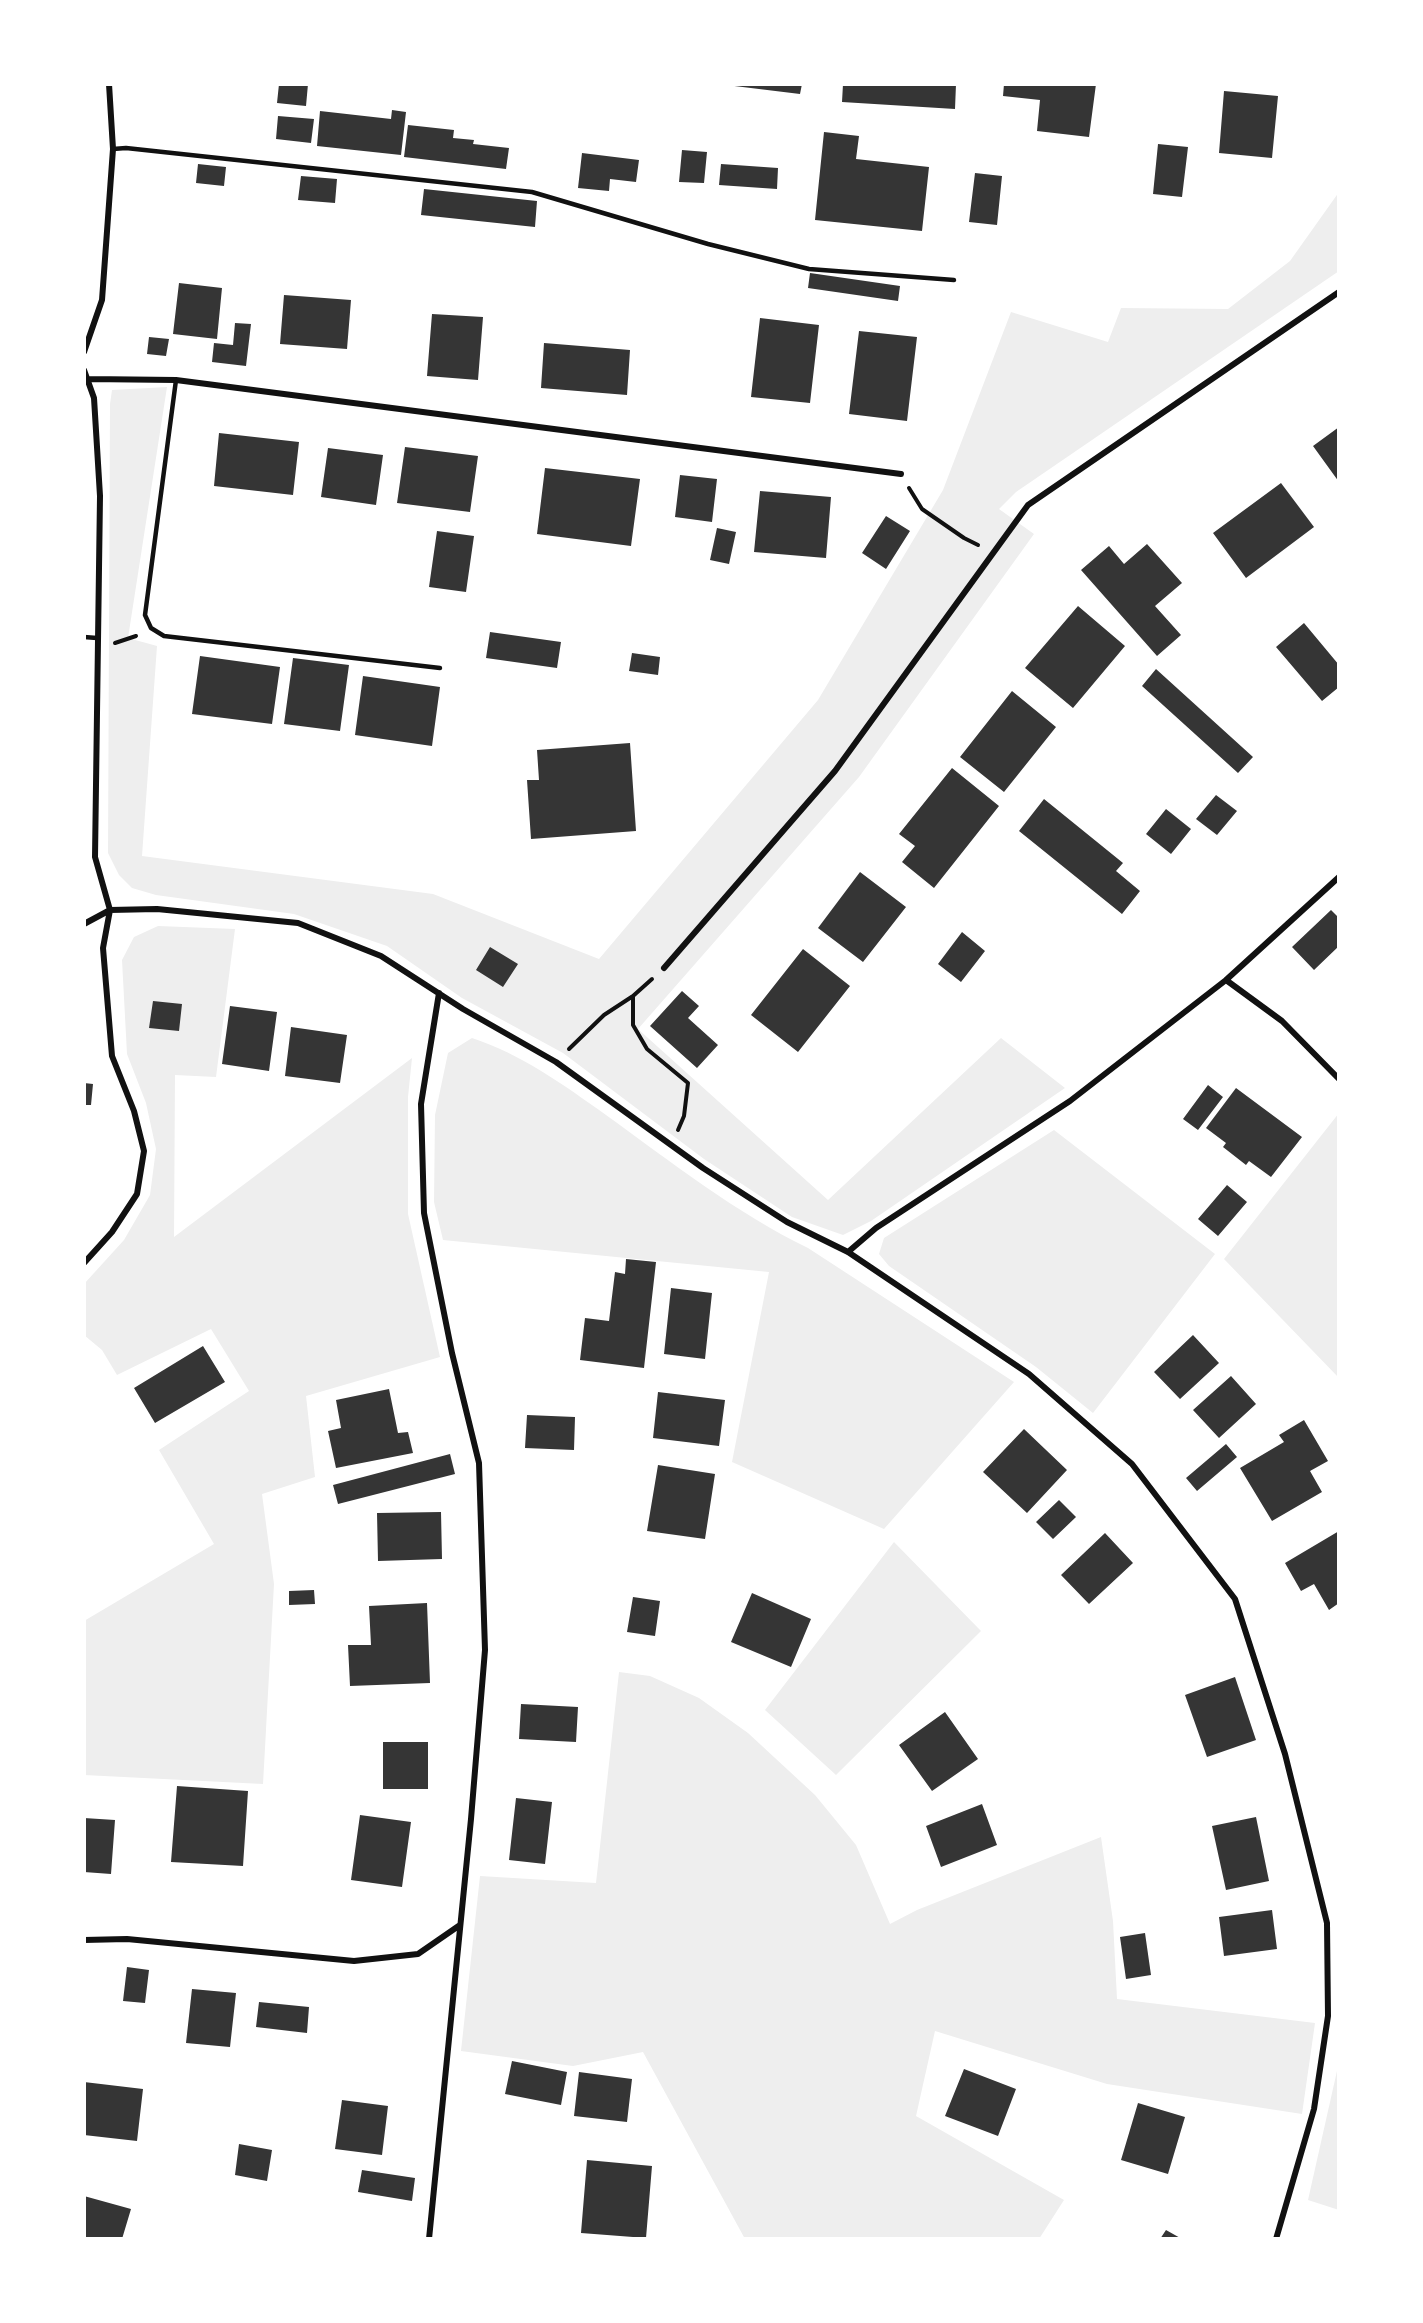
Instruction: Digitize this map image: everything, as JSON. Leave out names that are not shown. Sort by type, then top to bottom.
[{"type":"street","points":[[84,352],[102,300],[113,149],[109,84]]},
{"type":"street","points":[[664,968],[835,771],[1028,505],[1339,292]]},
{"type":"street","points":[[84,370],[94,398],[100,496],[95,857],[110,910],[103,948],[112,1056],[134,1111],[144,1151],[137,1194],[112,1232],[84,1263]]},
{"type":"street","points":[[88,380],[176,380],[901,474]]},
{"type":"street","points":[[848,1252],[876,1228],[1070,1101],[1226,980],[1339,877]]},
{"type":"street","points":[[84,924],[110,910],[157,909],[298,923],[381,956],[463,1010],[556,1062],[670,1144],[787,1222],[848,1252],[1029,1374],[1132,1464],[1235,1599],[1285,1754],[1327,1923],[1328,2016],[1314,2109],[1276,2239]]},
{"type":"street","points":[[1226,980],[1282,1021],[1339,1079]]},
{"type":"street","points":[[429,2239],[486,1650],[479,1463],[424,1213],[421,1104],[439,993]]},
{"type":"street","points":[[84,1940],[127,1939],[354,1961],[418,1954],[460,1925]]},
{"type":"lane","points":[[113,149],[126,148],[532,192],[708,244],[809,268],[954,280]]},
{"type":"lane","points":[[176,380],[145,615],[151,628],[164,636],[440,668]]},
{"type":"lane","points":[[84,637],[97,638]]},
{"type":"path","points":[[901,474],[922,509],[964,538],[994,552]]},
{"type":"path","points":[[97,638],[117,644],[151,628]]},
{"type":"path","points":[[556,1062],[604,1015],[633,996],[664,968]]},
{"type":"path","points":[[633,996],[633,1025],[647,1049],[688,1083],[684,1116],[670,1144]]},
{"type":"shaded area","points":[[1339,192],[1339,271],[1016,492],[999,509],[1034,534],[859,777],[638,1029],[828,1200],[1001,1038],[1065,1088],[871,1221],[843,1235],[792,1217],[704,1159],[563,1053],[462,998],[387,946],[294,914],[156,895],[132,888],[119,875],[108,853],[110,404],[112,390],[167,387],[128,638],[157,646],[142,856],[433,894],[599,959],[818,700],[943,490],[1011,312],[1108,342],[1121,308],[1228,309],[1290,261]]},
{"type":"shaded area","points":[[158,926],[235,929],[216,1077],[175,1075],[174,1237],[412,1058],[408,1097],[408,1214],[440,1357],[306,1396],[315,1477],[262,1494],[274,1584],[263,1784],[84,1775],[84,1621],[214,1544],[159,1450],[249,1391],[211,1329],[117,1375],[102,1350],[84,1335],[84,1284],[124,1240],[150,1195],[156,1149],[146,1103],[127,1054],[122,960],[134,937]]},
{"type":"shaded area","points":[[472,1038],[525,1061],[730,1203],[808,1248],[1014,1382],[884,1529],[732,1462],[769,1272],[443,1240],[434,1202],[435,1115],[448,1053]]},
{"type":"shaded area","points":[[1339,1113],[1339,1378],[1224,1259]]},
{"type":"shaded area","points":[[1054,1130],[1215,1254],[1093,1413],[1036,1367],[889,1266],[879,1254],[884,1238]]},
{"type":"shaded area","points":[[894,1542],[981,1631],[836,1775],[765,1710]]},
{"type":"shaded area","points":[[619,1672],[650,1676],[699,1698],[748,1733],[815,1795],[856,1845],[890,1924],[917,1910],[1101,1837],[1113,1921],[1117,1999],[1315,2023],[1302,2114],[1107,2084],[935,2031],[916,2116],[1064,2200],[1039,2239],[745,2239],[643,2052],[573,2066],[461,2051],[480,1876],[596,1883]]},
{"type":"shaded area","points":[[1339,2062],[1339,2210],[1308,2200]]},
{"type":"building","points":[[279,84],[308,84],[306,106],[277,103]]},
{"type":"building","points":[[718,84],[802,84],[800,94]]},
{"type":"building","points":[[843,84],[956,84],[955,109],[842,102]]},
{"type":"building","points":[[1004,84],[1096,84],[1089,137],[1037,131],[1040,100],[1003,96]]},
{"type":"building","points":[[1224,91],[1278,96],[1272,158],[1219,153]]},
{"type":"building","points":[[392,110],[406,112],[401,155],[317,146],[320,111],[391,119]]},
{"type":"building","points":[[278,116],[314,119],[311,143],[276,139]]},
{"type":"building","points":[[408,125],[454,130],[453,138],[474,140],[473,144],[509,148],[506,169],[404,157]]},
{"type":"building","points":[[824,132],[859,136],[856,159],[929,167],[922,231],[815,220]]},
{"type":"building","points":[[1158,144],[1188,147],[1182,197],[1153,194]]},
{"type":"building","points":[[682,150],[707,152],[704,183],[679,182]]},
{"type":"building","points":[[582,153],[639,160],[636,182],[610,179],[609,191],[578,188]]},
{"type":"building","points":[[198,164],[226,167],[224,186],[196,183]]},
{"type":"building","points":[[721,164],[778,168],[777,189],[719,185]]},
{"type":"building","points":[[975,173],[1002,176],[997,225],[969,222]]},
{"type":"building","points":[[301,176],[337,179],[335,203],[298,200]]},
{"type":"building","points":[[424,189],[537,201],[535,227],[421,215]]},
{"type":"building","points":[[810,273],[900,286],[898,301],[808,288]]},
{"type":"building","points":[[179,283],[222,288],[217,339],[173,334]]},
{"type":"building","points":[[284,295],[351,300],[347,349],[280,344]]},
{"type":"building","points":[[432,314],[483,317],[478,380],[427,376]]},
{"type":"building","points":[[760,318],[819,325],[810,403],[751,397]]},
{"type":"building","points":[[235,323],[251,324],[246,366],[212,362],[214,343],[233,345]]},
{"type":"building","points":[[859,331],[917,337],[907,421],[849,414]]},
{"type":"building","points":[[149,337],[169,339],[166,356],[147,354]]},
{"type":"building","points":[[544,343],[630,350],[627,395],[541,388]]},
{"type":"building","points":[[1339,427],[1339,482],[1313,446]]},
{"type":"building","points":[[219,433],[299,442],[293,495],[214,486]]},
{"type":"building","points":[[405,447],[478,456],[470,512],[397,503]]},
{"type":"building","points":[[328,448],[383,455],[376,505],[321,497]]},
{"type":"building","points":[[545,468],[640,479],[631,546],[537,534]]},
{"type":"building","points":[[680,475],[717,479],[712,522],[675,517]]},
{"type":"building","points":[[1281,483],[1314,527],[1246,578],[1213,533]]},
{"type":"building","points":[[760,491],[831,497],[826,558],[754,552]]},
{"type":"building","points":[[886,516],[910,531],[886,569],[862,553]]},
{"type":"building","points":[[717,528],[736,532],[729,564],[710,560]]},
{"type":"building","points":[[437,531],[474,536],[466,592],[429,587]]},
{"type":"building","points":[[1147,544],[1182,583],[1155,606],[1181,635],[1157,656],[1081,570],[1109,546],[1124,564]]},
{"type":"building","points":[[1078,606],[1125,646],[1073,708],[1025,668]]},
{"type":"building","points":[[1304,623],[1339,665],[1339,687],[1322,701],[1276,647]]},
{"type":"building","points":[[490,632],[561,642],[557,668],[486,658]]},
{"type":"building","points":[[632,653],[660,657],[658,675],[629,671]]},
{"type":"building","points":[[200,656],[280,667],[272,724],[192,714]]},
{"type":"building","points":[[293,658],[349,665],[340,731],[284,724]]},
{"type":"building","points":[[1156,669],[1253,757],[1238,773],[1142,686]]},
{"type":"building","points":[[363,676],[440,687],[432,746],[355,735]]},
{"type":"building","points":[[1012,691],[1056,727],[1004,792],[960,757]]},
{"type":"building","points":[[630,743],[636,831],[531,839],[527,780],[539,780],[537,750]]},
{"type":"building","points":[[952,768],[999,806],[934,888],[902,862],[915,846],[899,834]]},
{"type":"building","points":[[1216,795],[1237,811],[1217,835],[1196,819]]},
{"type":"building","points":[[1044,799],[1123,863],[1116,871],[1140,891],[1122,914],[1019,831]]},
{"type":"building","points":[[1166,809],[1191,829],[1171,854],[1146,834]]},
{"type":"building","points":[[860,872],[906,907],[863,962],[818,928]]},
{"type":"building","points":[[1331,910],[1339,918],[1339,946],[1314,970],[1292,947]]},
{"type":"building","points":[[962,932],[985,951],[961,982],[938,964]]},
{"type":"building","points":[[490,947],[518,964],[503,987],[476,970]]},
{"type":"building","points":[[803,949],[850,986],[798,1052],[751,1015]]},
{"type":"building","points":[[682,991],[699,1006],[688,1018],[718,1045],[697,1068],[650,1026]]},
{"type":"building","points":[[153,1001],[182,1004],[179,1031],[149,1028]]},
{"type":"building","points":[[230,1006],[277,1012],[269,1071],[222,1064]]},
{"type":"building","points":[[291,1027],[347,1035],[340,1083],[285,1076]]},
{"type":"building","points":[[84,1083],[93,1084],[91,1105],[84,1105]]},
{"type":"building","points":[[1208,1085],[1223,1097],[1198,1130],[1183,1119]]},
{"type":"building","points":[[1236,1088],[1302,1137],[1271,1177],[1249,1161],[1246,1165],[1223,1147],[1226,1143],[1206,1128]]},
{"type":"building","points":[[1227,1185],[1247,1202],[1218,1236],[1198,1219]]},
{"type":"building","points":[[626,1259],[656,1262],[644,1368],[580,1360],[585,1318],[609,1321],[615,1272],[625,1274]]},
{"type":"building","points":[[671,1288],[712,1293],[705,1359],[664,1354]]},
{"type":"building","points":[[1193,1335],[1219,1363],[1180,1399],[1154,1372]]},
{"type":"building","points":[[203,1346],[225,1382],[155,1423],[134,1388]]},
{"type":"building","points":[[1231,1376],[1256,1404],[1219,1438],[1193,1410]]},
{"type":"building","points":[[389,1389],[398,1433],[408,1432],[413,1453],[336,1468],[328,1431],[341,1428],[336,1400]]},
{"type":"building","points":[[658,1392],[725,1400],[719,1446],[653,1438]]},
{"type":"building","points":[[527,1415],[575,1417],[574,1450],[525,1448]]},
{"type":"building","points":[[1304,1420],[1328,1461],[1310,1471],[1322,1492],[1272,1521],[1240,1468],[1284,1442],[1279,1435]]},
{"type":"building","points":[[1024,1429],[1067,1470],[1027,1513],[983,1472]]},
{"type":"building","points":[[1226,1444],[1237,1457],[1197,1491],[1186,1478]]},
{"type":"building","points":[[450,1454],[455,1474],[338,1504],[333,1485]]},
{"type":"building","points":[[658,1465],[715,1474],[705,1539],[647,1531]]},
{"type":"building","points":[[1059,1500],[1076,1517],[1053,1539],[1036,1522]]},
{"type":"building","points":[[441,1512],[442,1559],[378,1561],[377,1513]]},
{"type":"building","points":[[1339,1531],[1339,1603],[1329,1610],[1314,1584],[1301,1591],[1285,1563]]},
{"type":"building","points":[[1105,1533],[1133,1563],[1089,1604],[1061,1575]]},
{"type":"building","points":[[314,1590],[315,1604],[289,1605],[289,1591]]},
{"type":"building","points":[[752,1593],[811,1619],[791,1667],[731,1642]]},
{"type":"building","points":[[633,1597],[660,1601],[655,1636],[627,1632]]},
{"type":"building","points":[[427,1603],[430,1683],[350,1686],[348,1645],[371,1645],[369,1606]]},
{"type":"building","points":[[1235,1677],[1256,1740],[1207,1757],[1185,1695]]},
{"type":"building","points":[[521,1704],[578,1707],[576,1742],[519,1739]]},
{"type":"building","points":[[945,1712],[978,1759],[932,1791],[899,1745]]},
{"type":"building","points":[[383,1742],[428,1742],[428,1789],[383,1789]]},
{"type":"building","points":[[177,1786],[248,1791],[243,1866],[171,1862]]},
{"type":"building","points":[[516,1798],[552,1802],[545,1864],[509,1860]]},
{"type":"building","points":[[982,1804],[997,1845],[941,1867],[926,1826]]},
{"type":"building","points":[[360,1815],[411,1822],[402,1887],[351,1880]]},
{"type":"building","points":[[1256,1817],[1269,1881],[1226,1890],[1212,1826]]},
{"type":"building","points":[[84,1818],[115,1820],[111,1874],[84,1872]]},
{"type":"building","points":[[1272,1910],[1277,1949],[1224,1956],[1219,1917]]},
{"type":"building","points":[[1145,1933],[1151,1975],[1126,1979],[1120,1937]]},
{"type":"building","points":[[127,1967],[149,1970],[145,2003],[123,2001]]},
{"type":"building","points":[[192,1989],[236,1993],[230,2047],[186,2043]]},
{"type":"building","points":[[259,2002],[309,2007],[307,2033],[256,2027]]},
{"type":"building","points":[[512,2061],[567,2072],[561,2105],[505,2094]]},
{"type":"building","points":[[964,2069],[1016,2089],[998,2136],[945,2116]]},
{"type":"building","points":[[579,2072],[632,2079],[627,2122],[574,2116]]},
{"type":"building","points":[[84,2082],[143,2089],[137,2141],[84,2135]]},
{"type":"building","points":[[342,2100],[388,2106],[382,2155],[335,2149]]},
{"type":"building","points":[[1138,2103],[1185,2117],[1168,2174],[1121,2160]]},
{"type":"building","points":[[239,2144],[272,2150],[267,2181],[235,2175]]},
{"type":"building","points":[[587,2160],[652,2166],[646,2238],[581,2233]]},
{"type":"building","points":[[362,2170],[415,2178],[412,2201],[358,2192]]},
{"type":"building","points":[[84,2196],[131,2209],[122,2239],[84,2239]]},
{"type":"building","points":[[1166,2230],[1182,2239],[1160,2239]]}]
